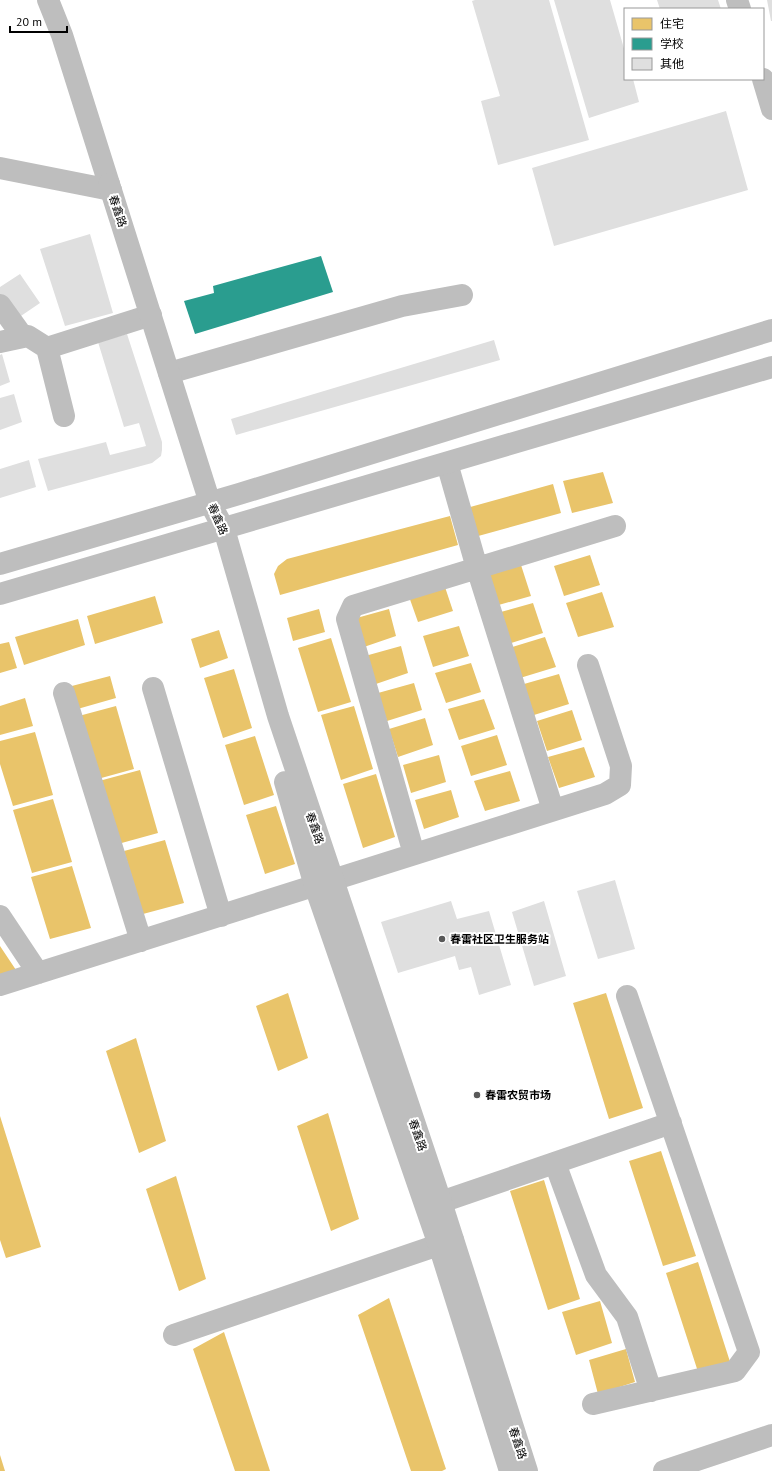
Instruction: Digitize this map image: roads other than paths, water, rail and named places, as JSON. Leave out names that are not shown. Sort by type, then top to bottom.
[{"type":"main road","name":"春鑫路","points":[[48,0],[62,35],[210,502],[222,529],[224,576],[324,883],[446,1242],[527,1471]]},
{"type":"main road","points":[[763,80],[772,109]]},
{"type":"main road","points":[[0,168],[110,187]]},
{"type":"main road","points":[[169,373],[402,306],[462,295]]},
{"type":"main road","points":[[0,305],[23,337]]},
{"type":"main road","points":[[47,348],[150,314]]},
{"type":"main road","points":[[0,564],[210,502],[772,330]]},
{"type":"main road","points":[[0,342],[28,336],[47,348],[64,416]]},
{"type":"main road","points":[[0,594],[772,367]]},
{"type":"main road","points":[[447,463],[477,568],[553,810]]},
{"type":"main road","points":[[414,854],[347,619],[353,606],[615,526]]},
{"type":"main road","points":[[0,985],[604,794],[620,785],[621,766],[588,665]]},
{"type":"main road","points":[[153,688],[221,916]]},
{"type":"main road","points":[[64,693],[141,941]]},
{"type":"main road","name":"春鑫路","points":[[324,883],[441,1202],[446,1242],[510,1471]]},
{"type":"main road","points":[[0,916],[38,973]]},
{"type":"main road","points":[[593,1404],[735,1371],[749,1352],[627,996]]},
{"type":"main road","points":[[441,1202],[671,1123]]},
{"type":"main road","points":[[555,1163],[596,1275],[626,1317],[651,1391]]},
{"type":"main road","points":[[174,1335],[446,1242]]},
{"type":"main road","points":[[664,1471],[772,1435]]},
{"type":"place","name":"春雷社区卫生服务站","points":[[442,939]]},
{"type":"place","name":"春雷农贸市场","points":[[477,1095]]}]
